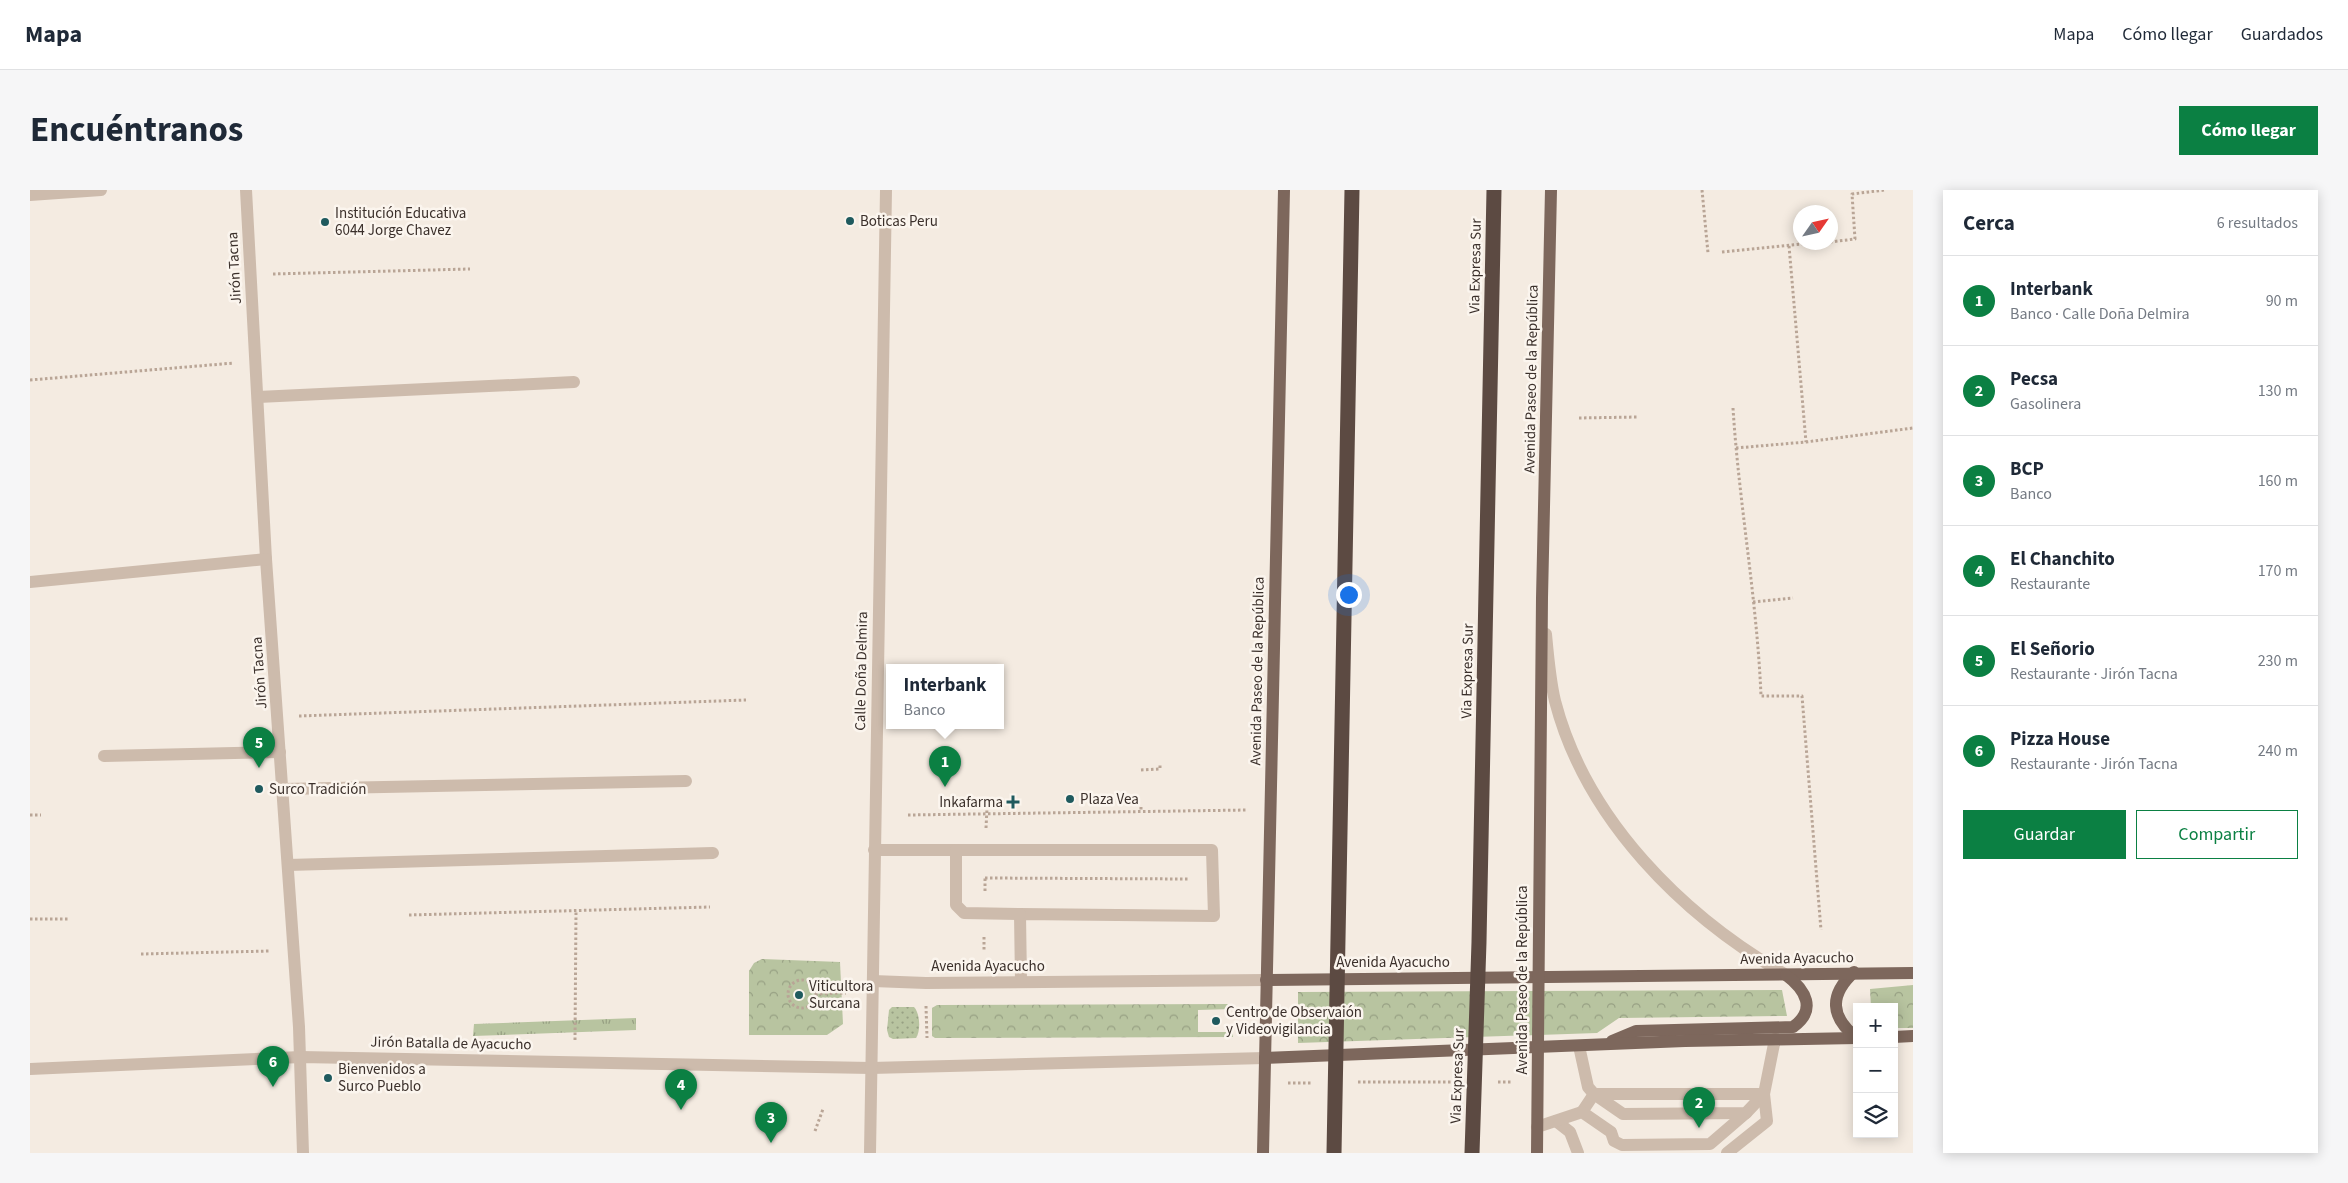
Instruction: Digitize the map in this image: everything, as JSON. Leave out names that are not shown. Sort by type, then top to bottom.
[{"type":"highway","points":[[1334,1153],[1352,190]]},
{"type":"highway","name":"Via Expresa Sur","points":[[1472,1153],[1474,1050],[1478,978],[1494,190]]},
{"type":"main road","name":"Avenida Paseo de la República","points":[[1263,1153],[1284,190]]},
{"type":"main road","name":"Avenida Paseo de la República","points":[[1537,1153],[1542,598],[1551,190]]},
{"type":"main road","name":"Avenida Ayacucho","points":[[1266,980],[1786,975],[1854,972],[1913,973]]},
{"type":"main road","points":[[1853,1034],[1840,1022],[1836,1006],[1838,990],[1854,972]]},
{"type":"main road","points":[[1603,1045],[1636,1031],[1793,1027],[1806,1014],[1807,1003],[1798,984],[1786,975]]},
{"type":"main road","points":[[1898,1037],[1913,1036]]},
{"type":"main road","points":[[1265,1058],[1775,1039],[1853,1038]]},
{"type":"street","points":[[30,195],[101,190]]},
{"type":"street","name":"Jirón Tacna","points":[[246,190],[266,559],[301,1057],[303,1153]]},
{"type":"street","name":"Calle Doña Delmira","points":[[870,1153],[886,190]]},
{"type":"street","points":[[258,397],[574,382]]},
{"type":"street","points":[[30,582],[266,559]]},
{"type":"street","name":"Avenida Paseo de la República","points":[[1542,598],[1555,701],[1572,748],[1595,794],[1624,835],[1674,892],[1715,929],[1786,975]]},
{"type":"street","points":[[104,756],[280,752]]},
{"type":"street","points":[[283,789],[686,781]]},
{"type":"street","points":[[874,850],[956,850],[986,850],[1212,850],[1214,916],[964,913],[956,905],[956,850]]},
{"type":"street","points":[[288,865],[713,853]]},
{"type":"street","points":[[1020,914],[1021,982]]},
{"type":"street","name":"Avenida Ayacucho","points":[[873,981],[1266,980]]},
{"type":"street","points":[[1727,1153],[1767,1121],[1764,1094],[1775,1039]]},
{"type":"street","points":[[1580,1046],[1588,1087],[1594,1094],[1623,1114],[1746,1113]]},
{"type":"street","name":"Jirón Batalla de Ayacucho","points":[[30,1069],[301,1057],[871,1068]]},
{"type":"street","points":[[871,1068],[1265,1058]]},
{"type":"street","points":[[1594,1094],[1764,1094]]},
{"type":"street","points":[[1537,1127],[1582,1112],[1594,1094]]},
{"type":"street","points":[[1582,1112],[1611,1132],[1614,1141],[1622,1145],[1710,1144],[1746,1113],[1764,1094]]},
{"type":"street","points":[[1556,1121],[1570,1132],[1578,1153]]},
{"type":"path","points":[[1702,190],[1708,253]]},
{"type":"path","points":[[1838,241],[1855,239],[1852,192],[1885,190]]},
{"type":"path","points":[[1789,246],[1806,442]]},
{"type":"path","points":[[1722,252],[1793,246]]},
{"type":"path","points":[[251,275],[470,269]]},
{"type":"path","points":[[30,380],[256,361]]},
{"type":"path","points":[[1733,408],[1760,654],[1761,696],[1802,696],[1820,930]]},
{"type":"path","points":[[1579,418],[1637,417]]},
{"type":"path","points":[[1736,448],[1806,442],[1913,428]]},
{"type":"path","points":[[1753,602],[1793,598]]},
{"type":"path","points":[[278,716],[746,700]]},
{"type":"path","points":[[1141,770],[1160,770],[1160,764]]},
{"type":"path","points":[[1141,807],[1141,812]]},
{"type":"path","points":[[984,951],[987,808]]},
{"type":"path","points":[[908,815],[1270,810]]},
{"type":"path","points":[[30,815],[41,814]]},
{"type":"path","points":[[985,878],[1213,879]]},
{"type":"path","points":[[409,915],[710,907]]},
{"type":"path","points":[[574,1062],[576,911]]},
{"type":"path","points":[[30,919],[70,919]]},
{"type":"path","points":[[140,954],[294,951]]},
{"type":"path","points":[[800,980],[812,985],[816,994],[813,1002],[805,1007],[792,1005],[788,997],[789,988],[800,980]]},
{"type":"path","points":[[816,994],[846,993]]},
{"type":"path","points":[[926,1003],[927,1038]]},
{"type":"path","points":[[1285,1082],[1512,1082]]},
{"type":"path","points":[[815,1131],[823,1109]]},
{"type":"green space","points":[[762,959],[840,962],[843,1024],[827,1035],[749,1035],[749,971],[754,963]]},
{"type":"green space","points":[[1913,985],[1913,1028],[1898,1028],[1898,1003],[1871,1003],[1870,989]]},
{"type":"green space","points":[[1782,990],[1787,1016],[1619,1018],[1597,1033],[1298,1043],[1298,992]]},
{"type":"green space","points":[[1233,1004],[1233,1009],[1198,1010],[1198,1032],[1233,1032],[1233,1037],[935,1038],[932,1036],[932,1008],[937,1005]]},
{"type":"green space","points":[[892,1007],[914,1007],[918,1013],[919,1022],[919,1031],[916,1038],[893,1039],[889,1037],[887,1030],[889,1010]]},
{"type":"green space","points":[[636,1018],[636,1030],[473,1036],[474,1024]]},
{"type":"place","name":"Boticas Peru","points":[[850,221]]},
{"type":"place","name":"Institución Educativa 6044 Jorge Chavez","points":[[325,222]]},
{"type":"place","name":"El Señorio","points":[[259,768]]},
{"type":"place","name":"Interbank","points":[[945,787]]},
{"type":"place","name":"Surco Tradición","points":[[259,789]]},
{"type":"place","name":"Plaza Vea","points":[[1070,799]]},
{"type":"place","name":"Inkafarma","points":[[1013,802]]},
{"type":"place","name":"Viticultora Surcana","points":[[799,995]]},
{"type":"place","name":"Centro de Observaión y Videovigilancia","points":[[1216,1021]]},
{"type":"place","name":"Bienvenidos a Surco Pueblo","points":[[328,1078]]},
{"type":"place","name":"Pizza House","points":[[273,1087]]},
{"type":"place","name":"El Chanchito","points":[[681,1110]]},
{"type":"place","name":"Pecsa","points":[[1699,1128]]},
{"type":"place","name":"BCP","points":[[771,1143]]}]
